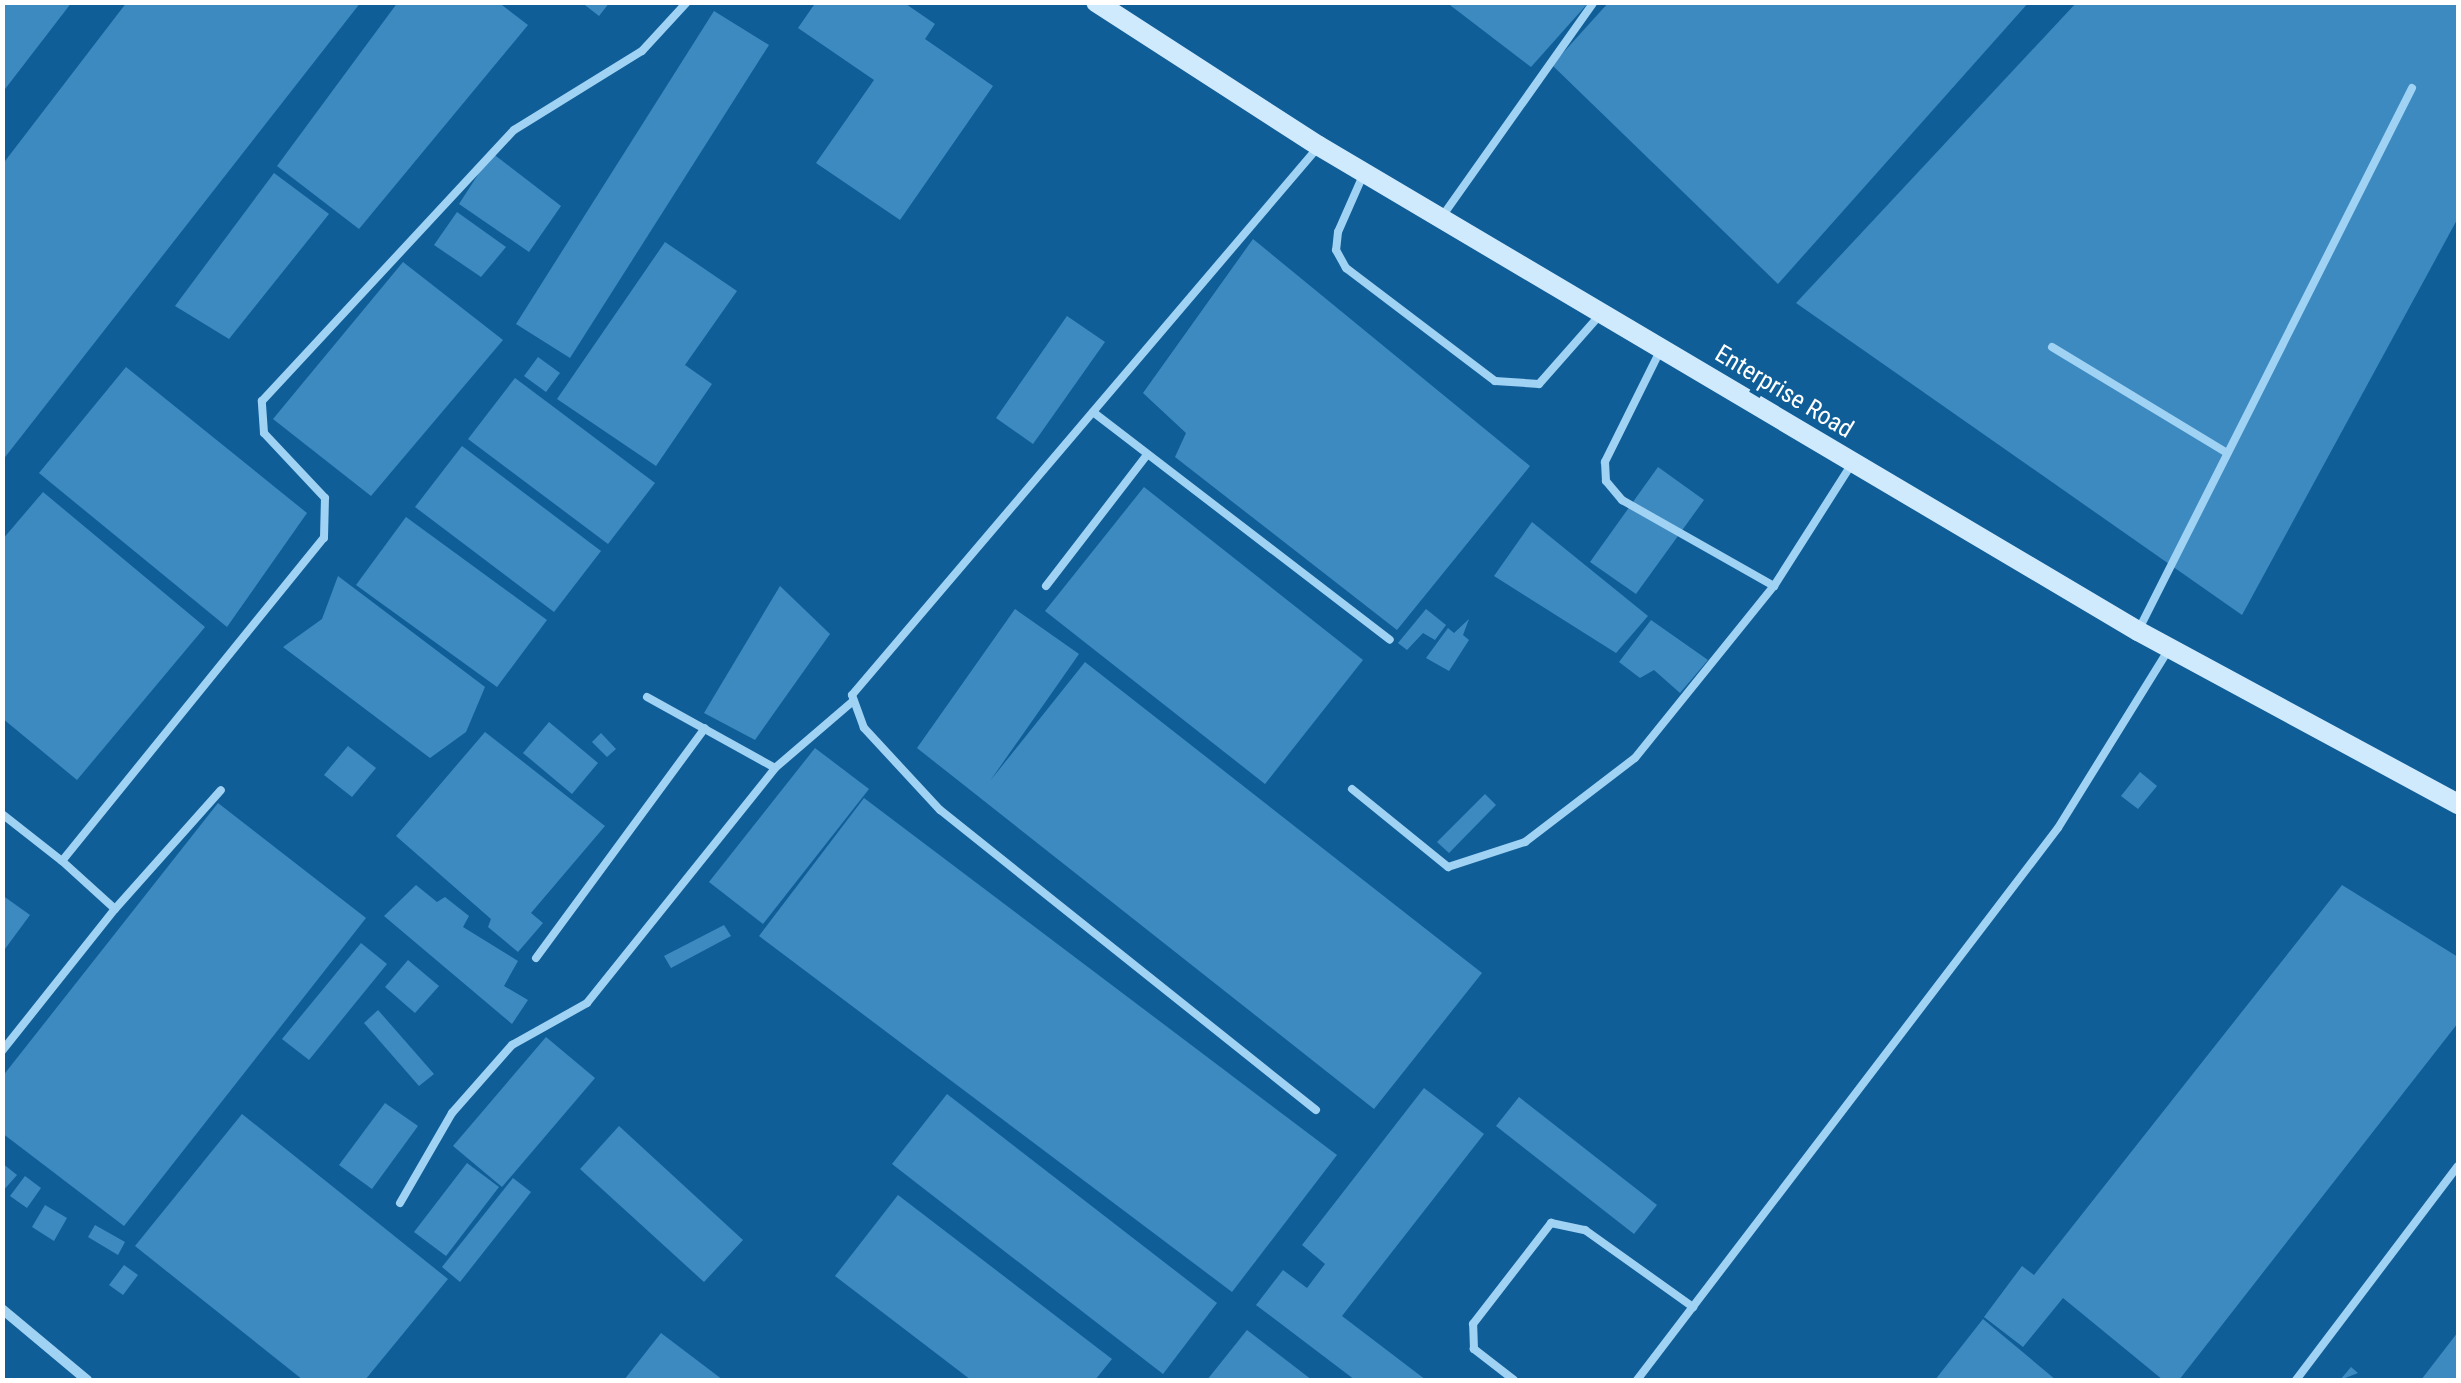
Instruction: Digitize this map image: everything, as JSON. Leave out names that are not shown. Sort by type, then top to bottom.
[{"type":"main road","name":"Enterprise Road","points":[[1096,2],[1320,146],[2138,631],[2458,804]]},
{"type":"street","points":[[2,1309],[87,1380]]},
{"type":"lane","points":[[62,860],[324,538],[325,498],[264,434],[262,401],[514,130],[642,51],[687,2]]},
{"type":"lane","points":[[1441,218],[1594,2]]},
{"type":"lane","points":[[2138,631],[2412,88]]},
{"type":"lane","points":[[1316,1110],[940,810],[864,728],[852,702],[854,688],[1320,146]]},
{"type":"lane","points":[[1364,172],[1338,232],[1336,250],[1346,268],[1494,381],[1539,384],[1602,313]]},
{"type":"lane","points":[[2052,347],[2227,453]]},
{"type":"lane","points":[[1662,348],[1612,438],[1606,481],[1622,500],[1774,586]]},
{"type":"lane","points":[[1093,412],[1390,640]]},
{"type":"lane","points":[[1046,586],[1148,455]]},
{"type":"lane","points":[[1352,789],[1448,868],[1525,842],[1635,758],[1774,586],[1853,462]]},
{"type":"lane","points":[[1637,1380],[2058,828],[2169,649]]},
{"type":"lane","points":[[646,697],[775,768]]},
{"type":"lane","points":[[400,1203],[452,1113],[512,1045],[586,1002],[775,768],[852,702]]},
{"type":"lane","points":[[536,958],[705,728]]},
{"type":"lane","points":[[2,1050],[115,909],[221,790]]},
{"type":"lane","points":[[2,814],[62,860],[115,909]]},
{"type":"lane","points":[[2296,1380],[2458,1166]]},
{"type":"lane","points":[[1514,1380],[1474,1349],[1473,1324],[1551,1223],[1585,1230],[1693,1307]]},
{"type":"building","points":[[2,2],[72,2],[2,93]]},
{"type":"building","points":[[127,2],[361,2],[2,461],[2,165]]},
{"type":"building","points":[[398,2],[498,2],[528,25],[359,229],[277,166]]},
{"type":"building","points":[[581,2],[610,2],[599,16]]},
{"type":"building","points":[[816,2],[903,2],[935,24],[925,39],[993,86],[900,220],[816,163],[874,80],[798,28]]},
{"type":"building","points":[[1446,2],[1589,2],[1531,67]]},
{"type":"building","points":[[1609,2],[2029,2],[1778,284],[1552,65]]},
{"type":"building","points":[[2077,2],[2458,2],[2458,218],[2242,615],[1796,303]]},
{"type":"building","points":[[714,11],[769,45],[570,358],[516,324]]},
{"type":"building","points":[[492,153],[561,206],[529,252],[459,204]]},
{"type":"building","points":[[274,173],[329,214],[229,339],[175,306]]},
{"type":"building","points":[[457,212],[506,247],[481,277],[434,245]]},
{"type":"building","points":[[1253,239],[1530,466],[1397,630],[1175,457],[1186,433],[1143,393]]},
{"type":"building","points":[[665,242],[737,291],[685,365],[712,384],[656,466],[557,399]]},
{"type":"building","points":[[403,262],[503,340],[371,496],[273,419]]},
{"type":"building","points":[[1067,316],[1105,342],[1033,444],[996,418]]},
{"type":"building","points":[[538,357],[560,373],[546,392],[524,376]]},
{"type":"building","points":[[126,367],[307,513],[227,627],[39,473]]},
{"type":"building","points":[[515,378],[655,483],[608,544],[468,439]]},
{"type":"building","points":[[462,446],[601,551],[554,612],[415,507]]},
{"type":"building","points":[[1658,467],[1704,500],[1636,594],[1590,562]]},
{"type":"building","points":[[1144,487],[1363,660],[1265,784],[1045,611]]},
{"type":"building","points":[[43,492],[205,627],[77,780],[2,718],[2,540]]},
{"type":"building","points":[[406,517],[547,620],[497,687],[356,585]]},
{"type":"building","points":[[1532,522],[1648,616],[1616,653],[1494,576]]},
{"type":"building","points":[[338,576],[485,687],[466,732],[430,758],[283,647],[322,619]]},
{"type":"building","points":[[780,586],[830,634],[755,740],[704,713]]},
{"type":"building","points":[[1015,609],[1079,654],[990,781],[1085,662],[1482,973],[1374,1109],[917,748]]},
{"type":"building","points":[[1426,609],[1446,625],[1435,640],[1423,633],[1407,650],[1398,643]]},
{"type":"building","points":[[1469,619],[1463,635],[1469,640],[1449,671],[1426,658],[1448,628],[1454,633]]},
{"type":"building","points":[[1651,620],[1708,660],[1680,693],[1654,670],[1640,678],[1619,662]]},
{"type":"building","points":[[549,722],[598,763],[572,794],[523,753]]},
{"type":"building","points":[[485,732],[605,826],[531,913],[543,923],[518,952],[488,927],[491,919],[396,836]]},
{"type":"building","points":[[601,733],[616,749],[607,757],[592,742]]},
{"type":"building","points":[[348,746],[376,768],[352,797],[324,775]]},
{"type":"building","points":[[815,748],[869,789],[763,924],[709,882]]},
{"type":"building","points":[[2140,772],[2157,786],[2138,809],[2121,796]]},
{"type":"building","points":[[1485,794],[1496,805],[1449,853],[1437,842]]},
{"type":"building","points":[[864,798],[1337,1155],[1232,1292],[759,936]]},
{"type":"building","points":[[218,803],[366,918],[124,1226],[2,1133],[2,1077]]},
{"type":"building","points":[[416,885],[437,902],[445,897],[469,916],[463,927],[518,961],[504,986],[528,1000],[512,1024],[384,916]]},
{"type":"building","points":[[2342,885],[2458,957],[2458,1023],[2179,1380],[2163,1380],[2063,1298],[2023,1347],[1984,1317],[2022,1266],[2034,1275]]},
{"type":"building","points":[[2,895],[30,915],[2,953]]},
{"type":"building","points":[[724,925],[731,936],[671,968],[664,956]]},
{"type":"building","points":[[361,943],[387,964],[309,1060],[282,1039]]},
{"type":"building","points":[[408,960],[439,986],[415,1013],[385,987]]},
{"type":"building","points":[[378,1010],[434,1074],[419,1086],[364,1023]]},
{"type":"building","points":[[546,1037],[595,1078],[502,1187],[453,1146]]},
{"type":"building","points":[[1424,1088],[1484,1134],[1342,1316],[1426,1380],[1355,1380],[1256,1305],[1283,1270],[1307,1288],[1325,1264],[1302,1245]]},
{"type":"building","points":[[947,1094],[1217,1303],[1163,1374],[892,1164]]},
{"type":"building","points":[[1519,1097],[1657,1205],[1634,1234],[1496,1126]]},
{"type":"building","points":[[385,1103],[418,1126],[372,1189],[339,1165]]},
{"type":"building","points":[[242,1114],[448,1279],[365,1380],[303,1380],[135,1246]]},
{"type":"building","points":[[619,1126],[743,1240],[704,1282],[580,1169]]},
{"type":"building","points":[[2,1163],[17,1175],[2,1192]]},
{"type":"building","points":[[467,1163],[499,1187],[446,1256],[414,1232]]},
{"type":"building","points":[[25,1176],[41,1188],[27,1208],[10,1196]]},
{"type":"building","points":[[513,1178],[531,1192],[460,1282],[442,1267]]},
{"type":"building","points":[[898,1195],[1112,1359],[1095,1380],[971,1380],[835,1276]]},
{"type":"building","points":[[45,1205],[67,1218],[54,1241],[32,1227]]},
{"type":"building","points":[[95,1225],[125,1242],[118,1255],[88,1237]]},
{"type":"building","points":[[124,1265],[138,1275],[123,1295],[109,1285]]},
{"type":"building","points":[[1983,1319],[2056,1380],[1935,1380]]},
{"type":"building","points":[[1247,1330],[1312,1380],[1207,1380]]},
{"type":"building","points":[[2458,1332],[2458,1380],[2421,1380]]},
{"type":"building","points":[[661,1333],[723,1380],[624,1380]]},
{"type":"building","points":[[2351,1367],[2358,1373],[2340,1380]]}]
